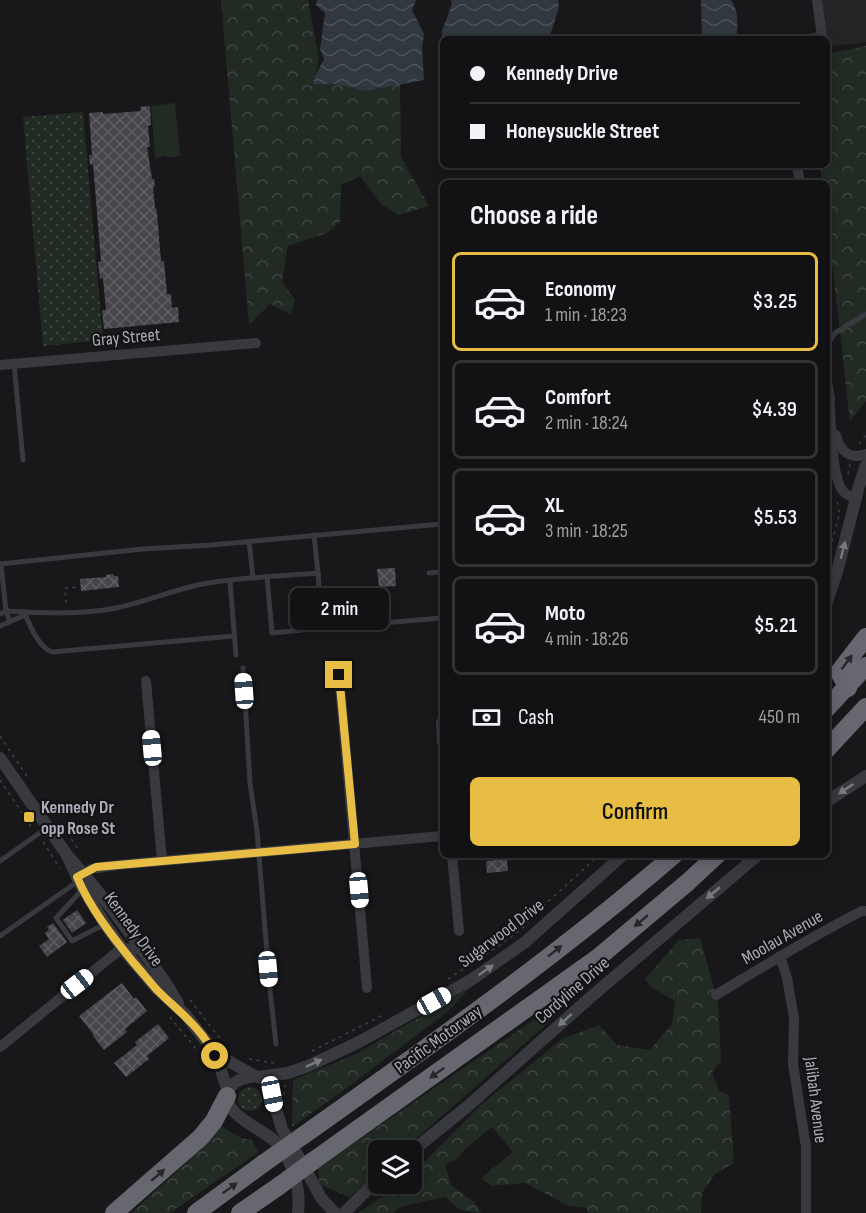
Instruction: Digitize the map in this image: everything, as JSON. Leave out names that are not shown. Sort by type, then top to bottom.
[{"type":"highway","points":[[848,688],[839,672],[866,637]]},
{"type":"highway","points":[[830,705],[866,666]]},
{"type":"highway","points":[[830,746],[866,707]]},
{"type":"highway","points":[[830,746],[866,728]]},
{"type":"highway","name":"Pacific Motorway","points":[[196,1213],[509,987],[670,858]]},
{"type":"highway","name":"Pacific Motorway","points":[[240,1213],[600,956],[714,858]]},
{"type":"highway","points":[[114,1213],[201,1137],[214,1121],[228,1094]]},
{"type":"street","points":[[817,0],[822,36]]},
{"type":"street","name":"Gray Street","points":[[0,365],[256,343]]},
{"type":"street","points":[[830,400],[836,435],[841,448],[853,456],[860,457],[866,454]]},
{"type":"street","points":[[830,406],[838,480],[847,495],[861,494]]},
{"type":"street","points":[[830,592],[861,494],[866,465]]},
{"type":"street","points":[[339,675],[367,988]]},
{"type":"street","points":[[146,681],[162,861]]},
{"type":"street","name":"Kennedy Drive","points":[[0,758],[43,831],[73,853],[79,881],[122,948],[157,990],[184,1014]]},
{"type":"street","points":[[830,799],[866,776]]},
{"type":"street","points":[[79,881],[96,867],[440,836]]},
{"type":"street","points":[[452,858],[459,931]]},
{"type":"street","name":"Sugarwood Drive","points":[[256,1076],[288,1073],[308,1066],[359,1042],[471,981],[524,943],[620,858]]},
{"type":"street","name":"Cordyline Drive","points":[[422,1143],[754,858]]},
{"type":"street","name":"Kennedy Drive","points":[[79,881],[120,921],[166,983],[184,1014],[209,1045],[230,1062],[256,1076]]},
{"type":"street","name":"Moolau Avenue","points":[[716,995],[839,922],[866,910]]},
{"type":"street","points":[[0,1047],[122,948],[124,941],[120,921]]},
{"type":"street","points":[[122,948],[142,950]]},
{"type":"street","name":"Jalibah Avenue","points":[[780,956],[787,978],[794,1018],[793,1064],[806,1148],[806,1213]]},
{"type":"street","name":"Kennedy Drive","points":[[209,1045],[220,1067],[233,1112],[277,1144],[293,1171],[299,1195],[298,1213]]},
{"type":"street","points":[[228,1094],[233,1084],[241,1079],[256,1076],[265,1080],[269,1085],[278,1120],[287,1139],[321,1198],[335,1213]]},
{"type":"street","points":[[344,1213],[368,1189]]},
{"type":"lane","points":[[830,341],[835,333],[866,314]]},
{"type":"lane","points":[[14,363],[23,460]]},
{"type":"lane","points":[[10,622],[3,613],[1,564],[143,549],[440,524]]},
{"type":"lane","points":[[314,536],[322,628]]},
{"type":"lane","points":[[249,541],[253,578]]},
{"type":"lane","points":[[429,573],[440,572]]},
{"type":"lane","points":[[3,613],[25,614],[115,608],[188,588],[253,578],[318,573]]},
{"type":"lane","points":[[267,577],[272,633],[440,618]]},
{"type":"lane","points":[[230,581],[236,655]]},
{"type":"lane","points":[[25,614],[43,646],[47,651],[52,652],[234,636]]},
{"type":"lane","points":[[0,626],[25,614]]},
{"type":"lane","points":[[243,668],[250,783],[257,831],[276,1044]]},
{"type":"lane","points":[[0,861],[43,831]]},
{"type":"lane","points":[[79,881],[56,918],[72,941],[105,924]]},
{"type":"lane","points":[[0,936],[79,881]]},
{"type":"path","points":[[856,447],[866,435]]},
{"type":"path","points":[[830,547],[839,511],[837,498]]},
{"type":"path","points":[[67,612],[65,588],[79,587]]},
{"type":"path","points":[[0,736],[32,783]]},
{"type":"path","points":[[0,780],[43,831],[79,881]]},
{"type":"path","points":[[65,831],[73,853]]},
{"type":"path","points":[[447,980],[523,928],[540,909],[596,858]]},
{"type":"path","points":[[184,993],[227,1047]]},
{"type":"path","points":[[167,1013],[207,1061]]},
{"type":"path","points":[[311,1051],[386,1013]]},
{"type":"path","points":[[242,1058],[279,1064]]},
{"type":"shaded area","points":[[815,0],[866,0],[866,42],[830,47],[830,36],[819,36]]},
{"type":"green space","points":[[221,0],[308,0],[319,59],[313,84],[336,84],[365,91],[400,84],[401,157],[429,206],[399,215],[381,204],[360,176],[341,185],[340,222],[327,233],[288,246],[282,282],[295,300],[291,314],[270,304],[249,325]]},
{"type":"green space","points":[[866,46],[866,401],[850,421],[830,246],[830,180],[822,180],[820,168],[830,168],[830,53]]},
{"type":"green space","points":[[175,103],[180,156],[155,158],[151,106]]},
{"type":"green space","points":[[83,112],[103,340],[43,346],[23,117]]},
{"type":"green space","points":[[700,938],[718,1002],[721,1061],[712,1072],[719,1091],[729,1095],[734,1163],[715,1174],[702,1193],[701,1213],[588,1213],[587,1208],[569,1206],[525,1183],[491,1186],[481,1178],[513,1152],[492,1127],[466,1148],[456,1160],[445,1164],[451,1185],[475,1203],[481,1213],[460,1210],[445,1197],[400,1207],[394,1213],[358,1213],[386,1194],[422,1194],[422,1164],[483,1103],[562,1039],[599,1025],[617,1045],[650,1050],[672,1024],[675,1001],[651,987],[645,979],[679,940]]},
{"type":"green space","points":[[471,987],[447,1012],[292,1127],[293,1080],[356,1054]]},
{"type":"green space","points":[[574,992],[547,1024],[414,1140],[368,1140],[368,1181],[349,1197],[319,1184],[318,1168]]},
{"type":"green space","points":[[250,1087],[255,1088],[261,1094],[261,1104],[255,1110],[250,1111],[245,1110],[239,1104],[238,1099],[239,1094],[245,1088]]},
{"type":"green space","points":[[221,1126],[241,1138],[251,1140],[259,1152],[170,1213],[131,1213],[182,1167]]},
{"type":"water","points":[[317,0],[416,0],[412,10],[424,34],[422,49],[424,80],[365,91],[336,84],[313,84],[324,59],[320,49],[325,13],[316,5]]},
{"type":"water","points":[[451,0],[558,0],[559,7],[550,36],[442,36],[452,4]]},
{"type":"water","points":[[701,0],[731,0],[737,14],[736,36],[702,36]]},
{"type":"building","points":[[150,106],[151,125],[148,126],[150,147],[147,147],[155,187],[153,187],[161,261],[164,261],[167,294],[171,294],[172,308],[178,307],[179,322],[104,329],[102,310],[106,310],[103,278],[100,279],[98,262],[101,261],[93,164],[90,165],[89,155],[92,155],[89,113],[141,111],[140,107]]},
{"type":"building","points":[[395,568],[396,586],[379,587],[377,569]]},
{"type":"building","points":[[106,575],[118,576],[119,587],[81,591],[80,579],[106,577]]},
{"type":"building","points":[[507,859],[508,871],[487,873],[486,861]]},
{"type":"building","points":[[77,910],[86,923],[72,933],[63,920]]},
{"type":"building","points":[[53,923],[67,942],[47,957],[39,946],[49,939],[45,933],[49,930],[47,927]]},
{"type":"building","points":[[122,983],[147,1011],[125,1029],[127,1032],[104,1050],[79,1016]]},
{"type":"building","points":[[158,1024],[169,1038],[147,1056],[149,1059],[126,1077],[114,1063]]},
{"type":"place","name":"Kennedy Dr opp Rose St","points":[[29,817]]},
{"type":"route","points":[[215,1056],[184,1014],[157,990],[122,948],[77,877],[96,867],[355,844],[339,675]]}]
